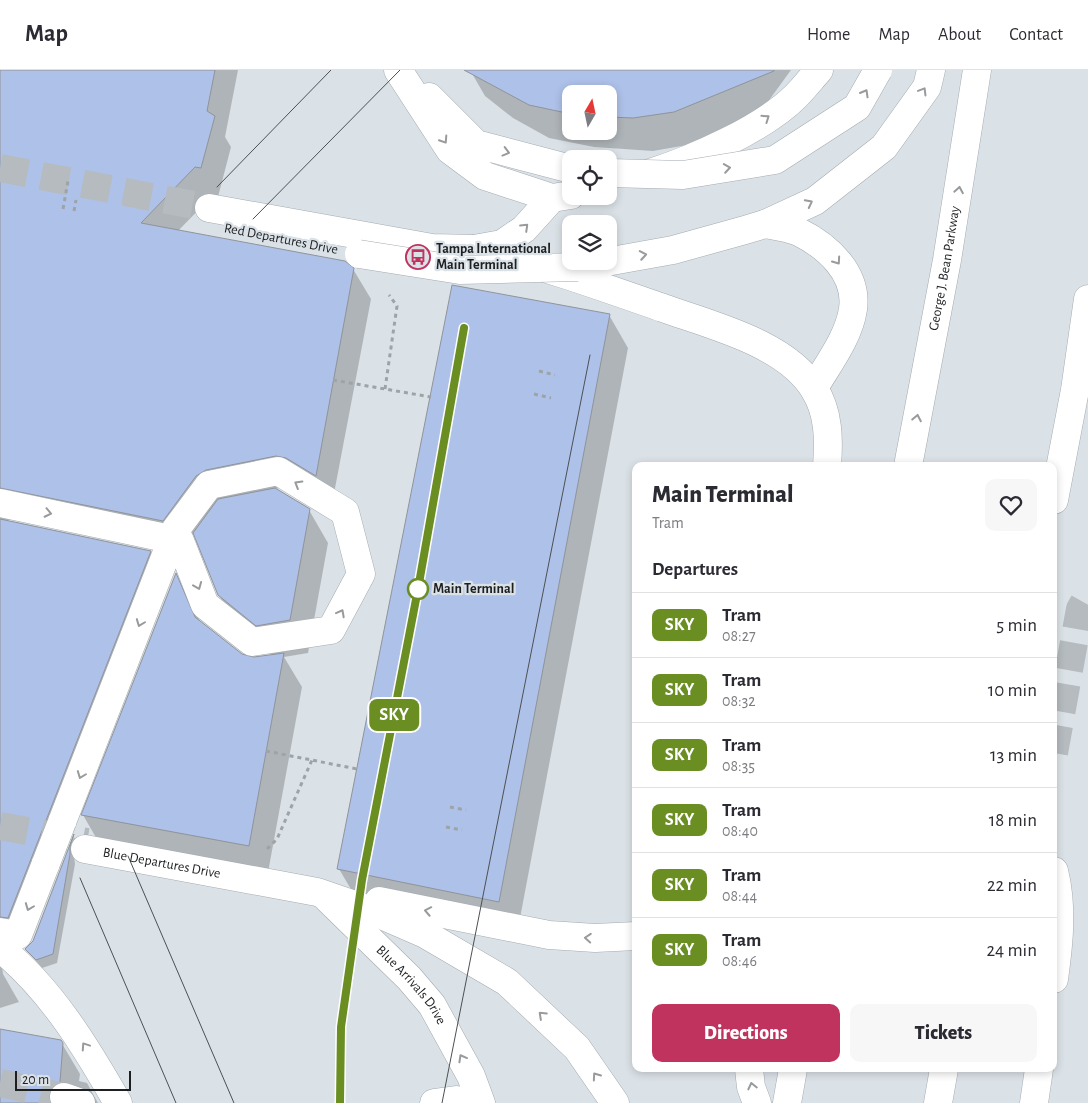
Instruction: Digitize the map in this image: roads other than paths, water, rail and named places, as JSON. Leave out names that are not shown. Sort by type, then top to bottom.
[{"type":"street","points":[[400,70],[476,144],[562,167]]},
{"type":"street","points":[[400,70],[450,150],[485,176],[561,196]]},
{"type":"street","points":[[617,184],[670,167],[706,152],[752,128],[795,97],[819,70]]},
{"type":"street","points":[[617,173],[683,175],[775,160],[857,107],[878,70]]},
{"type":"street","points":[[360,246],[460,270],[578,267],[673,250],[755,227],[815,201],[884,147],[926,88],[932,70]]},
{"type":"street","name":"George J. Bean Parkway","points":[[909,462],[950,241],[977,70]]},
{"type":"street","points":[[360,246],[474,249],[502,244],[524,229],[561,196]]},
{"type":"street","name":"Red Departures Drive","points":[[207,216],[360,246]]},
{"type":"street","points":[[755,227],[798,232],[831,252],[850,279],[854,308],[842,341],[814,388]]},
{"type":"street","points":[[474,249],[532,264],[750,339],[787,361],[814,388],[823,407],[829,443],[827,462]]},
{"type":"street","points":[[1057,484],[1075,390],[1088,299]]},
{"type":"street","points":[[0,504],[72,519],[150,535],[170,539],[180,541],[205,605],[252,642],[331,630],[361,574],[345,512],[278,471],[209,485],[176,529],[173,538],[169,547],[127,657],[18,935],[0,932]]},
{"type":"street","name":"Blue Departures Drive","points":[[86,845],[227,871]]},
{"type":"street","points":[[227,871],[314,886],[377,901],[549,935],[595,938],[632,936]]},
{"type":"street","points":[[227,871],[317,892],[372,911],[425,934],[499,977],[507,982],[578,1048],[615,1103]]},
{"type":"street","points":[[1057,883],[1060,939],[1057,960]]},
{"type":"street","name":"Blue Arrivals Drive","points":[[314,886],[409,978],[432,1005],[471,1076],[481,1103]]},
{"type":"street","points":[[0,948],[13,958],[54,1005],[86,1047],[118,1103]]},
{"type":"street","points":[[748,1072],[751,1087],[757,1103]]},
{"type":"street","points":[[787,1103],[792,1072]]},
{"type":"street","points":[[938,1103],[943,1072]]},
{"type":"street","points":[[1034,1103],[1039,1072]]},
{"type":"street","points":[[434,1103],[456,1100],[472,1103]]},
{"type":"tunnel","points":[[0,168],[209,208]]},
{"type":"tunnel","points":[[1057,736],[1080,609],[1088,595]]},
{"type":"tunnel","points":[[0,826],[87,842]]},
{"type":"tunnel","points":[[0,1083],[64,1097]]},
{"type":"tram line","points":[[217,187],[331,70]]},
{"type":"tram line","points":[[253,219],[400,70]]},
{"type":"tram line","points":[[340,1103],[341,1027],[362,880],[418,589],[464,328]]},
{"type":"tram line","name":"SKY","points":[[340,1103],[341,1027],[362,880],[418,589],[464,328]]},
{"type":"tram line","points":[[442,1103],[590,355]]},
{"type":"tram line","points":[[128,856],[234,1103]]},
{"type":"tram line","points":[[80,878],[176,1103]]},
{"type":"place","name":"Tampa International Main Terminal","points":[[418,257]]},
{"type":"place","name":"Main Terminal","points":[[418,589]]}]
